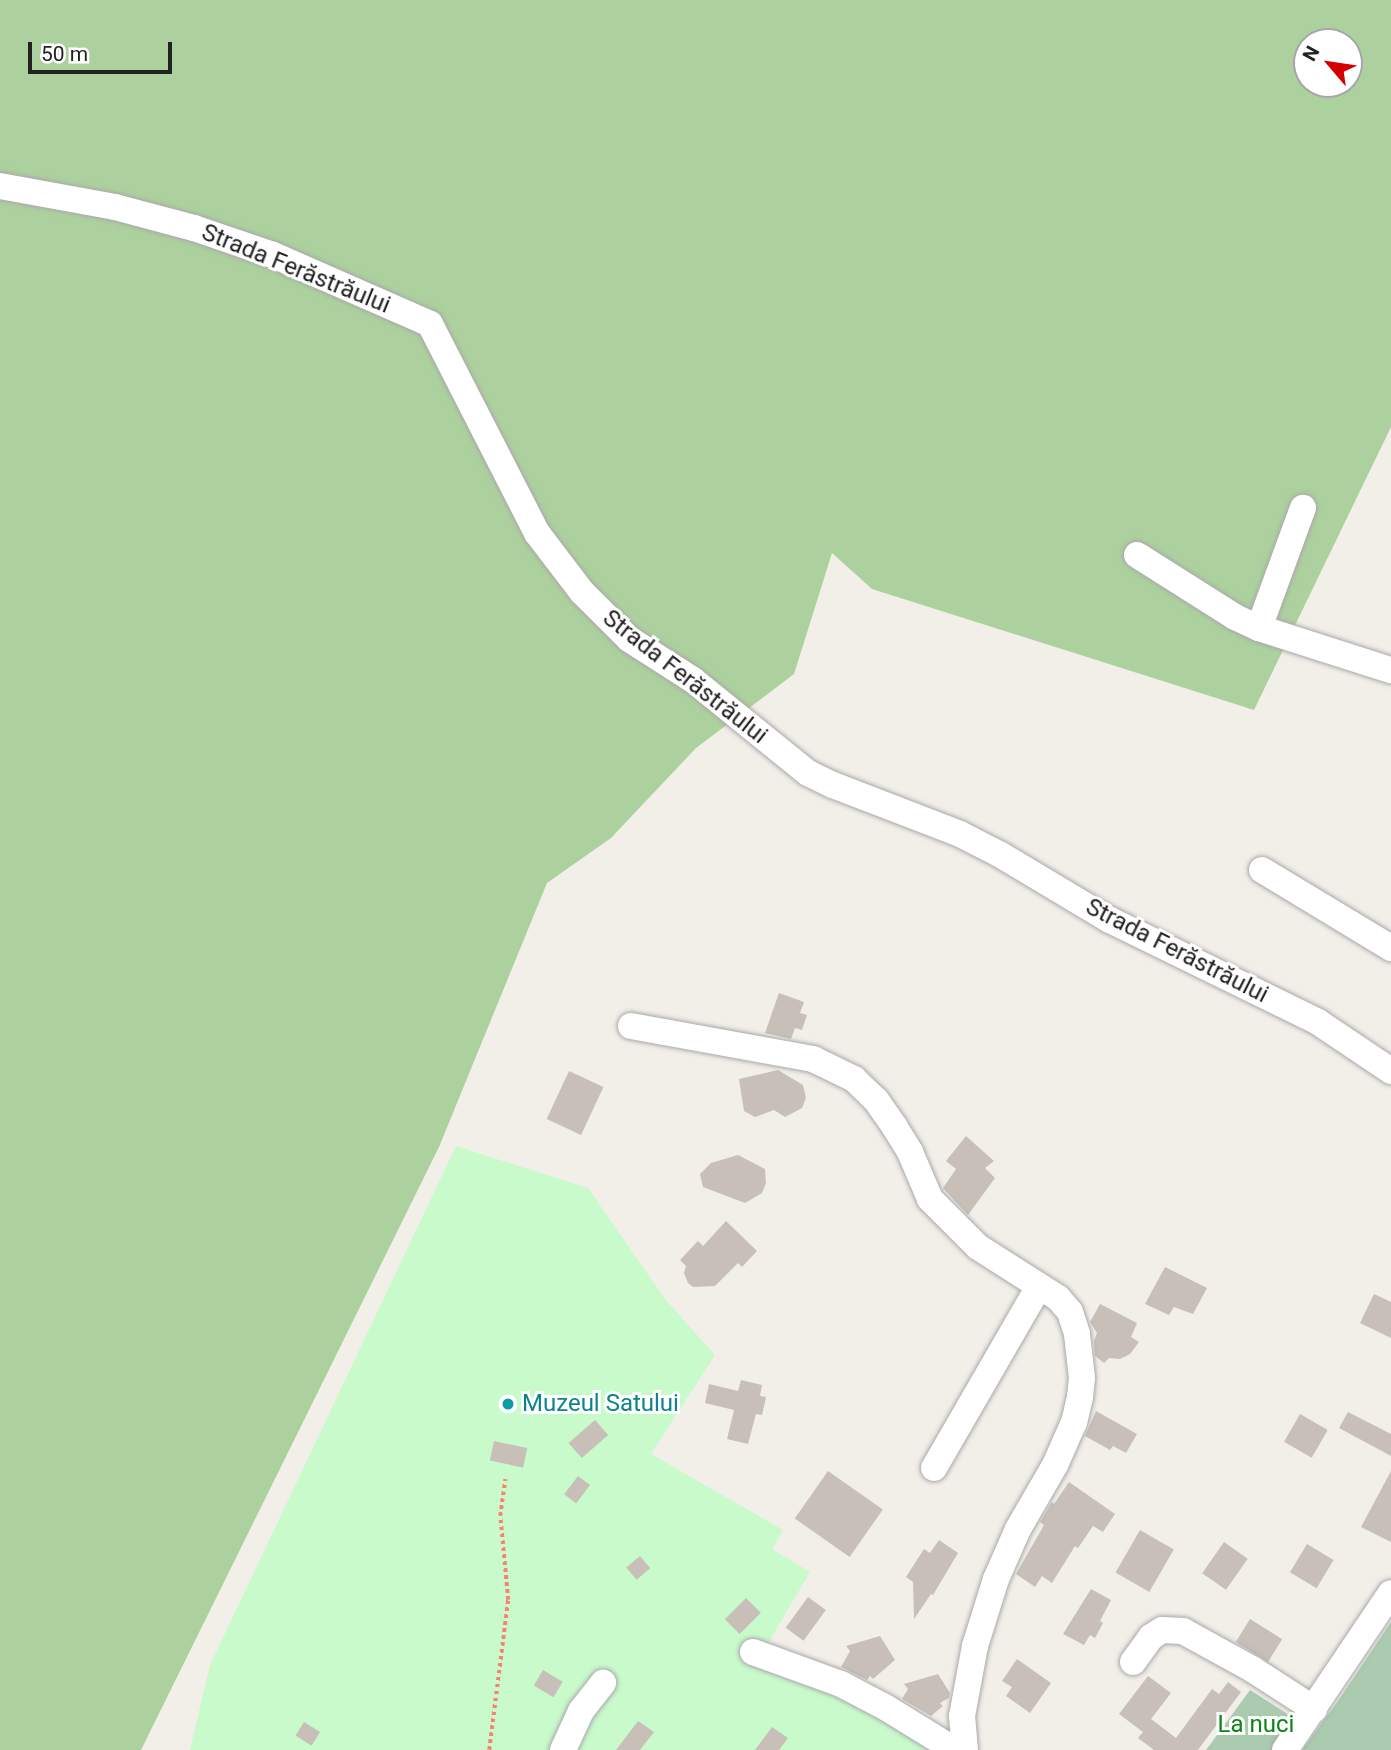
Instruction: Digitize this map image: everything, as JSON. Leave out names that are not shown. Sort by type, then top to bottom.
[{"type":"street","name":"Strada Ferăstrăului","points":[[0,186],[114,207],[194,228],[273,254],[430,324],[465,386],[512,487],[537,533],[582,592],[629,639],[694,680],[808,772],[833,785],[960,834],[1108,919],[1318,1022],[1391,1071]]},
{"type":"street","points":[[1259,628],[1303,508]]},
{"type":"street","points":[[1138,555],[1235,617],[1259,628],[1391,670]]},
{"type":"street","points":[[1262,870],[1391,948]]},
{"type":"street","points":[[631,1026],[813,1059],[854,1079],[876,1100],[894,1126],[930,1199],[978,1247],[1058,1298],[1070,1312],[1077,1334],[1082,1378],[1080,1397],[1055,1465],[1018,1529],[996,1579],[975,1646],[962,1716],[965,1750]]},
{"type":"street","points":[[934,1468],[1038,1286]]},
{"type":"street","points":[[1285,1750],[1391,1593]]},
{"type":"street","points":[[1133,1662],[1151,1637],[1162,1630],[1183,1631],[1252,1669],[1314,1709]]},
{"type":"street","points":[[753,1652],[841,1685],[885,1707],[955,1750]]},
{"type":"street","points":[[563,1750],[581,1711],[603,1682]]},
{"type":"path","points":[[489,1750],[508,1600],[500,1516],[505,1479]]},
{"type":"green space","points":[[0,0],[1391,0],[1391,427],[1254,710],[872,589],[832,553],[794,674],[696,748],[611,838],[547,883],[439,1147],[141,1750],[0,1750]]},
{"type":"green space","name":"Muzeul Satului","points":[[456,1146],[588,1188],[665,1299],[715,1355],[651,1454],[783,1530],[772,1549],[810,1572],[760,1657],[939,1750],[190,1750],[210,1665]]},
{"type":"green space","name":"La nuci","points":[[1391,1622],[1391,1750],[1302,1750],[1338,1701]]},
{"type":"green space","name":"La nuci","points":[[1250,1690],[1297,1720],[1274,1750],[1206,1750]]},
{"type":"building","points":[[779,993],[804,1002],[800,1013],[807,1015],[802,1030],[795,1028],[791,1039],[765,1033]]},
{"type":"building","points":[[778,1070],[803,1085],[806,1098],[802,1108],[785,1117],[774,1110],[755,1117],[744,1111],[739,1079]]},
{"type":"building","points":[[569,1071],[603,1087],[581,1135],[547,1119]]},
{"type":"building","points":[[966,1136],[994,1161],[985,1168],[995,1178],[968,1215],[943,1188],[956,1169],[946,1161]]},
{"type":"building","points":[[738,1155],[765,1169],[766,1183],[762,1193],[745,1203],[703,1187],[700,1174],[711,1163]]},
{"type":"building","points":[[726,1221],[757,1251],[742,1267],[738,1263],[715,1286],[693,1287],[684,1273],[686,1266],[680,1260],[698,1241],[703,1246]]},
{"type":"building","points":[[1165,1267],[1207,1288],[1193,1314],[1174,1307],[1169,1315],[1145,1304]]},
{"type":"building","points":[[1374,1294],[1391,1302],[1391,1338],[1360,1323]]},
{"type":"building","points":[[1100,1304],[1137,1323],[1131,1337],[1139,1342],[1130,1354],[1120,1359],[1109,1358],[1104,1363],[1095,1356],[1094,1341],[1097,1333],[1090,1322]]},
{"type":"building","points":[[741,1380],[762,1385],[760,1396],[766,1397],[762,1415],[756,1414],[748,1444],[727,1439],[734,1410],[705,1403],[709,1384],[738,1391]]},
{"type":"building","points":[[1096,1411],[1137,1434],[1126,1453],[1113,1446],[1110,1450],[1085,1436]]},
{"type":"building","points":[[1348,1412],[1391,1434],[1391,1456],[1339,1428]]},
{"type":"building","points":[[1300,1414],[1328,1430],[1312,1458],[1284,1442]]},
{"type":"building","points":[[595,1420],[608,1435],[582,1458],[569,1443]]},
{"type":"building","points":[[494,1441],[527,1448],[523,1468],[490,1461]]},
{"type":"building","points":[[828,1471],[883,1509],[850,1557],[795,1519]]},
{"type":"building","points":[[1391,1471],[1391,1542],[1361,1527]]},
{"type":"building","points":[[578,1476],[590,1485],[576,1503],[564,1494]]},
{"type":"building","points":[[1069,1482],[1115,1514],[1103,1532],[1093,1526],[1078,1548],[1075,1546],[1052,1583],[1042,1576],[1035,1587],[1016,1574],[1044,1525],[1040,1522]]},
{"type":"building","points":[[1140,1530],[1174,1550],[1149,1592],[1116,1572]]},
{"type":"building","points":[[939,1540],[958,1553],[933,1595],[931,1594],[914,1619],[913,1582],[906,1577],[924,1549],[930,1553]]},
{"type":"building","points":[[1224,1542],[1248,1559],[1226,1590],[1202,1573]]},
{"type":"building","points":[[1307,1544],[1334,1560],[1317,1588],[1290,1572]]},
{"type":"building","points":[[640,1556],[650,1568],[636,1580],[626,1568]]},
{"type":"building","points":[[1091,1589],[1111,1600],[1095,1638],[1090,1635],[1084,1645],[1063,1634]]},
{"type":"building","points":[[808,1597],[826,1610],[803,1641],[786,1628]]},
{"type":"building","points":[[746,1598],[761,1613],[740,1634],[725,1619]]},
{"type":"building","points":[[1250,1619],[1282,1639],[1268,1662],[1236,1642]]},
{"type":"building","points":[[880,1636],[895,1660],[873,1679],[870,1676],[867,1680],[841,1667],[850,1651],[846,1646]]},
{"type":"building","points":[[1017,1659],[1051,1683],[1030,1713],[1006,1696],[1012,1687],[1002,1681]]},
{"type":"building","points":[[543,1670],[563,1682],[553,1697],[534,1685]]},
{"type":"building","points":[[938,1674],[950,1693],[949,1698],[940,1703],[943,1706],[931,1716],[902,1699],[908,1689],[904,1684]]},
{"type":"building","points":[[1148,1676],[1171,1693],[1151,1719],[1176,1738],[1212,1689],[1219,1694],[1228,1682],[1241,1692],[1198,1750],[1154,1750],[1138,1738],[1143,1732],[1119,1714]]},
{"type":"building","points":[[638,1721],[654,1732],[640,1750],[616,1750]]},
{"type":"building","points":[[304,1722],[320,1732],[312,1746],[296,1736]]},
{"type":"building","points":[[772,1727],[788,1738],[779,1750],[755,1750]]},
{"type":"place","name":"Muzeul Satului","points":[[508,1404]]}]
